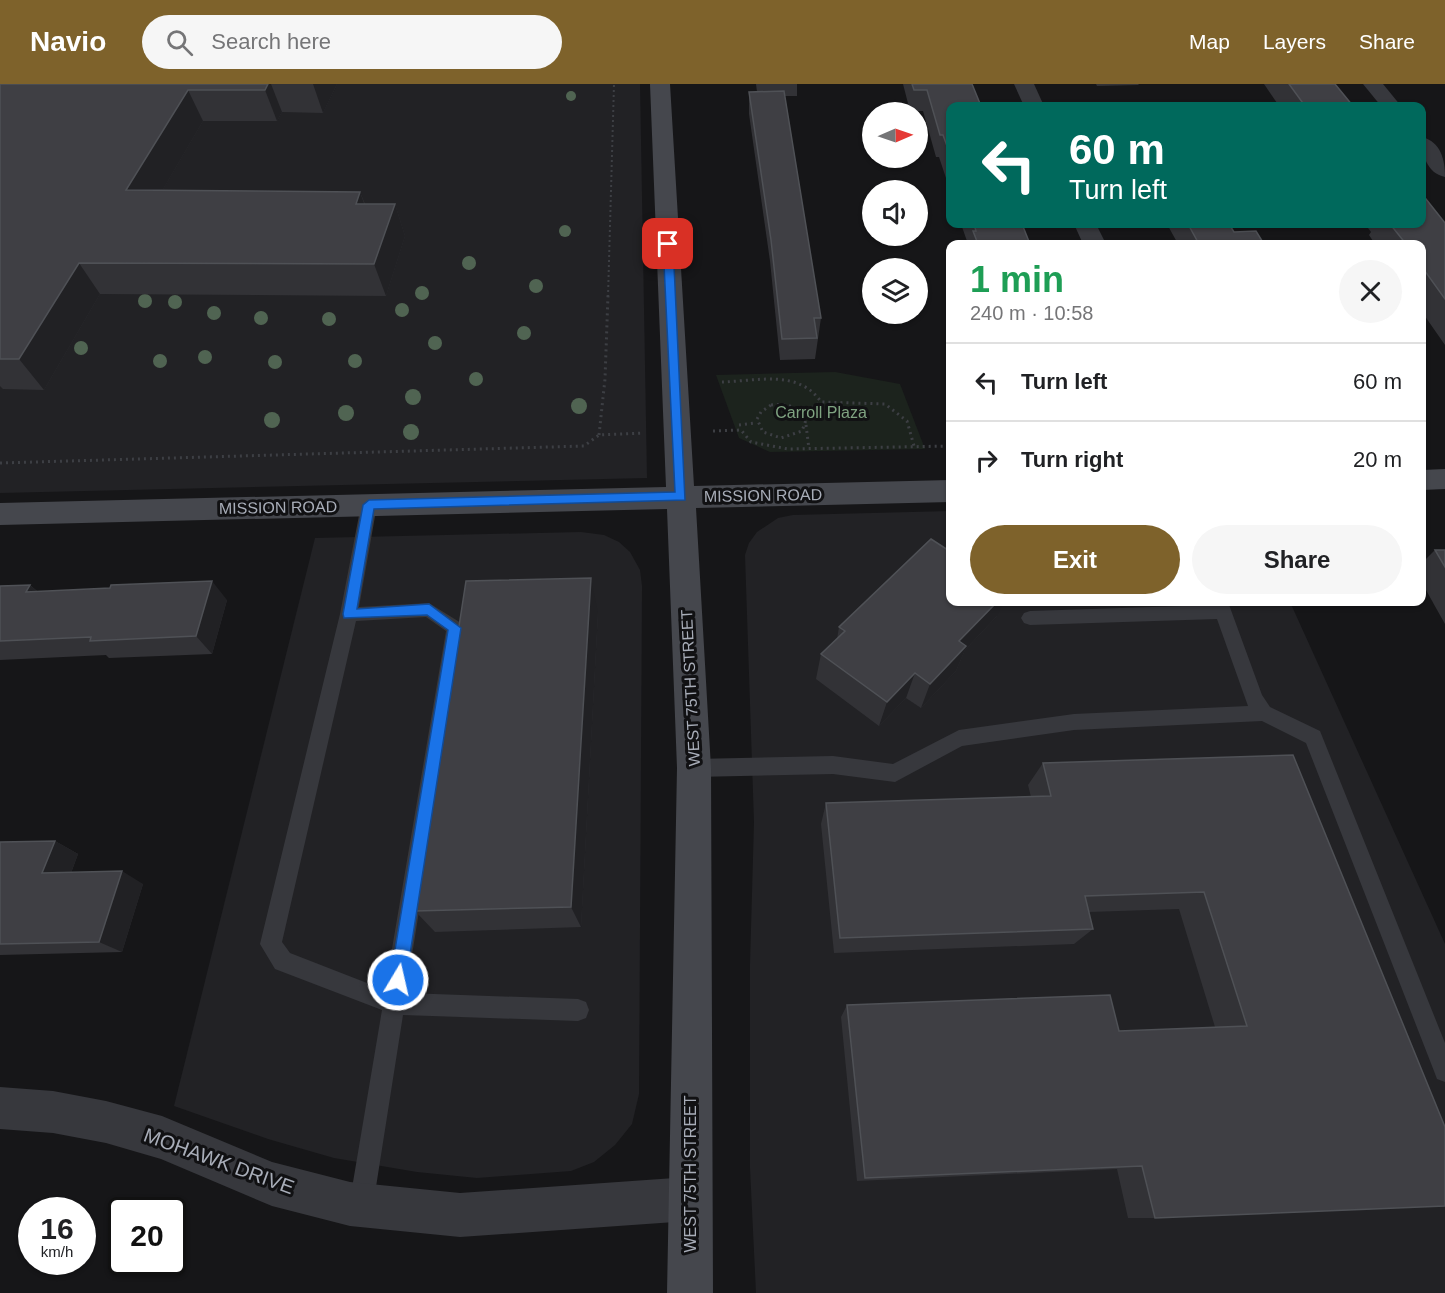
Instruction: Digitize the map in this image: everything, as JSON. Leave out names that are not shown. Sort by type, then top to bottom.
[{"type":"main road","name":"WEST 75TH STREET","points":[[660,84],[694,768],[690,1293]]},
{"type":"main road","points":[[1426,480],[1445,479]]},
{"type":"main road","name":"MISSION ROAD","points":[[0,514],[946,491]]},
{"type":"street","points":[[1024,84],[1032,102]]},
{"type":"street","points":[[1373,84],[1389,102]]},
{"type":"street","points":[[1426,148],[1445,171]]},
{"type":"street","name":"MOHAWK DRIVE","points":[[0,1108],[53,1112],[106,1122],[162,1138],[272,1184],[361,1206],[460,1215],[689,1198]]},
{"type":"lane","points":[[369,505],[349,614],[272,944],[283,961],[394,1004],[578,1010]]},
{"type":"lane","points":[[1030,618],[1222,607],[1254,699],[1264,713],[1313,737],[1445,1071]]},
{"type":"lane","points":[[349,614],[429,610],[455,628],[361,1206]]},
{"type":"lane","points":[[694,768],[833,765],[895,772],[959,738],[1074,722],[1264,713]]},
{"type":"path","points":[[0,463],[584,446],[599,435],[604,379],[614,84]]},
{"type":"path","points":[[722,382],[795,380],[813,390],[821,402]]},
{"type":"path","points":[[808,449],[806,420],[808,410],[821,402],[885,404],[907,421],[914,446]]},
{"type":"path","points":[[806,420],[793,406],[778,404],[759,412],[757,423],[764,434],[780,439],[796,436],[806,426]]},
{"type":"path","points":[[739,425],[757,423]]},
{"type":"path","points":[[741,430],[745,438],[760,446],[808,449],[946,446]]},
{"type":"shaded area","points":[[0,84],[640,84],[647,478],[0,493]]},
{"type":"shaded area","points":[[946,511],[946,606],[1292,606],[1445,944],[1445,1293],[756,1293],[750,1168],[750,964],[754,822],[745,555],[749,543],[757,532],[778,518],[793,515]]},
{"type":"shaded area","points":[[581,532],[604,535],[619,542],[630,552],[640,570],[642,586],[639,1094],[632,1124],[615,1145],[594,1162],[571,1171],[477,1178],[417,1172],[334,1158],[268,1139],[174,1106],[315,538]]},
{"type":"green space","name":"Carroll Plaza","points":[[835,372],[900,384],[925,449],[770,452],[739,438],[716,375]]},
{"type":"building","points":[[0,84],[268,84],[265,90],[188,90],[126,190],[360,192],[356,204],[395,204],[374,264],[79,263],[19,359],[0,359]]},
{"type":"building","points":[[912,84],[972,84],[979,102],[946,102],[946,143],[943,135],[940,135],[927,90],[914,90]]},
{"type":"building","points":[[1289,84],[1335,84],[1350,102],[1302,102]]},
{"type":"building","points":[[784,91],[821,318],[814,318],[817,338],[782,339],[771,240],[749,92]]},
{"type":"building","points":[[1426,199],[1445,223],[1445,299],[1426,273],[1426,240],[1403,240],[1393,228],[1426,228]]},
{"type":"building","points":[[975,228],[1024,228],[1028,240],[976,240],[973,231],[976,231]]},
{"type":"building","points":[[1190,228],[1232,228],[1234,232],[1256,231],[1262,240],[1197,240]]},
{"type":"building","points":[[931,539],[946,549],[946,606],[993,606],[959,641],[966,646],[930,684],[915,673],[887,702],[821,654],[845,631],[839,627]]},
{"type":"building","points":[[1435,550],[1445,550],[1445,567]]},
{"type":"building","points":[[591,578],[571,907],[415,911],[466,581]]},
{"type":"building","points":[[212,581],[196,636],[90,641],[91,637],[0,641],[0,586],[30,585],[26,592],[110,588],[111,585]]},
{"type":"building","points":[[1293,755],[1445,1127],[1445,1206],[1155,1218],[1142,1166],[865,1178],[847,1005],[1110,995],[1119,1031],[1247,1026],[1204,892],[1085,896],[1093,929],[840,938],[826,803],[1051,796],[1043,763]]},
{"type":"building","points":[[55,841],[42,873],[122,871],[99,942],[0,944],[0,842]]},
{"type":"route","points":[[398,980],[455,628],[429,610],[349,614],[369,505],[681,497],[668,244]]}]
